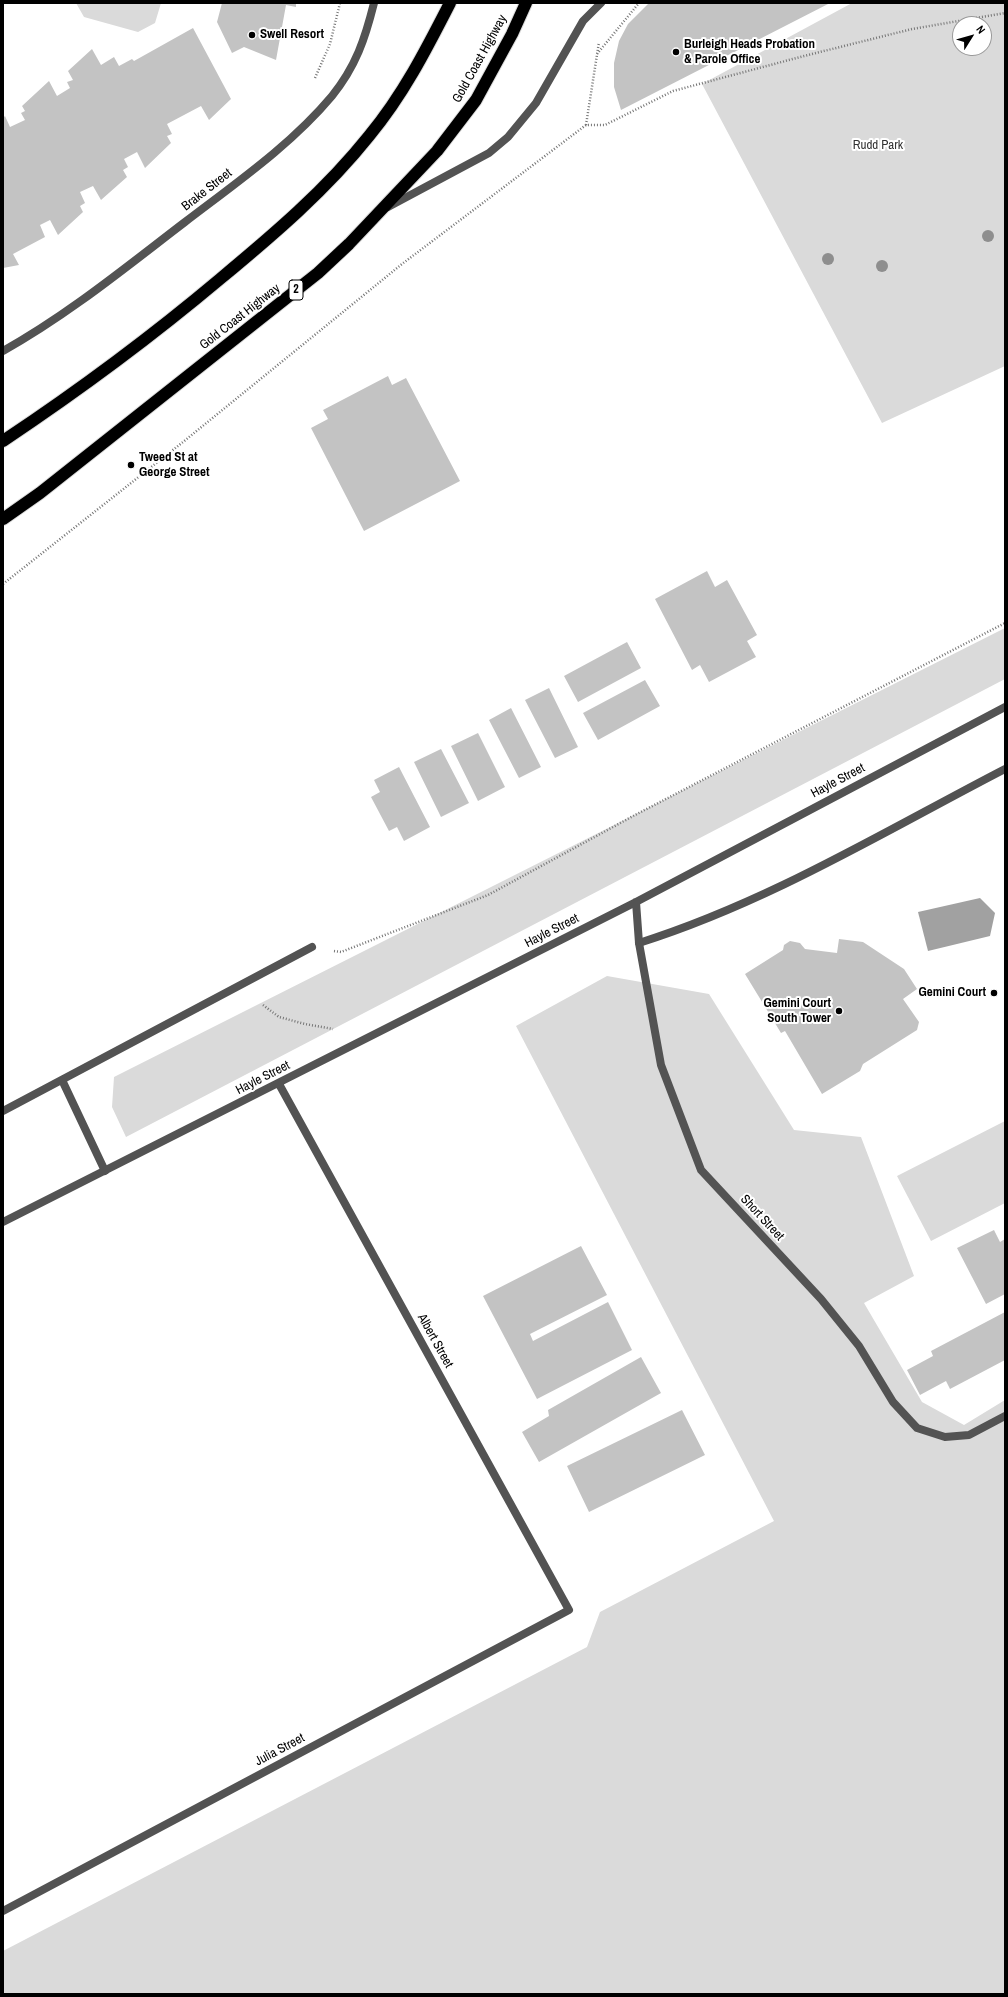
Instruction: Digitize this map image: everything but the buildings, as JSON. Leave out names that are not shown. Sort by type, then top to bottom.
[{"type":"highway","points":[[3,441],[71,394],[183,310],[304,207],[334,177],[370,136],[398,98],[419,65],[450,3]]},
{"type":"highway","name":"Gold Coast Highway","points":[[3,519],[46,488],[318,273],[379,213],[437,151],[476,100],[512,34],[526,3]]},
{"type":"street","name":"Brake Street","points":[[3,351],[37,332],[74,307],[256,168],[296,133],[332,95],[353,65],[365,39],[374,3]]},
{"type":"street","points":[[379,213],[489,153],[508,137],[536,103],[583,22],[601,3]]},
{"type":"street","name":"Hayle Street","points":[[3,1222],[279,1084],[636,902],[1005,707]]},
{"type":"street","points":[[639,943],[686,928],[771,892],[1005,769]]},
{"type":"street","name":"Short Street","points":[[636,902],[639,943],[661,1065],[701,1170],[821,1299],[859,1346],[893,1402],[916,1428],[945,1437],[969,1435],[1005,1416]]},
{"type":"street","points":[[3,1111],[312,947]]},
{"type":"street","points":[[62,1080],[105,1171]]},
{"type":"street","name":"Albert Street","points":[[279,1084],[569,1610]]},
{"type":"street","name":"Julia Street","points":[[3,1911],[569,1610]]},
{"type":"path","points":[[313,83],[330,44],[340,3]]},
{"type":"path","points":[[597,55],[639,3]]},
{"type":"path","points":[[3,584],[183,442],[402,264],[586,125],[605,125],[673,91],[912,29],[1005,13]]},
{"type":"path","points":[[583,22],[599,40],[586,125]]},
{"type":"path","points":[[312,947],[341,952],[488,895],[635,815],[1005,623]]},
{"type":"path","points":[[263,1005],[279,1017],[337,1030]]},
{"type":"green space","points":[[76,3],[161,3],[155,23],[138,32],[84,17]]},
{"type":"green space","name":"Rudd Park","points":[[852,3],[1005,3],[1005,366],[882,423],[702,84]]},
{"type":"green space","points":[[1005,628],[1005,679],[126,1137],[112,1107],[114,1077]]},
{"type":"green space","points":[[607,976],[709,994],[794,1130],[861,1137],[914,1276],[864,1303],[922,1402],[964,1425],[1005,1400],[1005,1994],[3,1994],[3,1951],[587,1647],[600,1612],[774,1521],[516,1026]]},
{"type":"green space","points":[[1005,1121],[1005,1203],[931,1241],[897,1176]]},
{"type":"shaded area","points":[[980,898],[995,913],[990,936],[928,951],[918,912]]},
{"type":"place","name":"Swell Resort","points":[[252,35]]},
{"type":"place","name":"Burleigh Heads Probation & Parole Office","points":[[676,52]]},
{"type":"place","name":"Tweed St at George Street","points":[[131,465]]},
{"type":"place","name":"Gemini Court","points":[[994,993]]},
{"type":"place","name":"Gemini Court South Tower","points":[[839,1011]]}]
